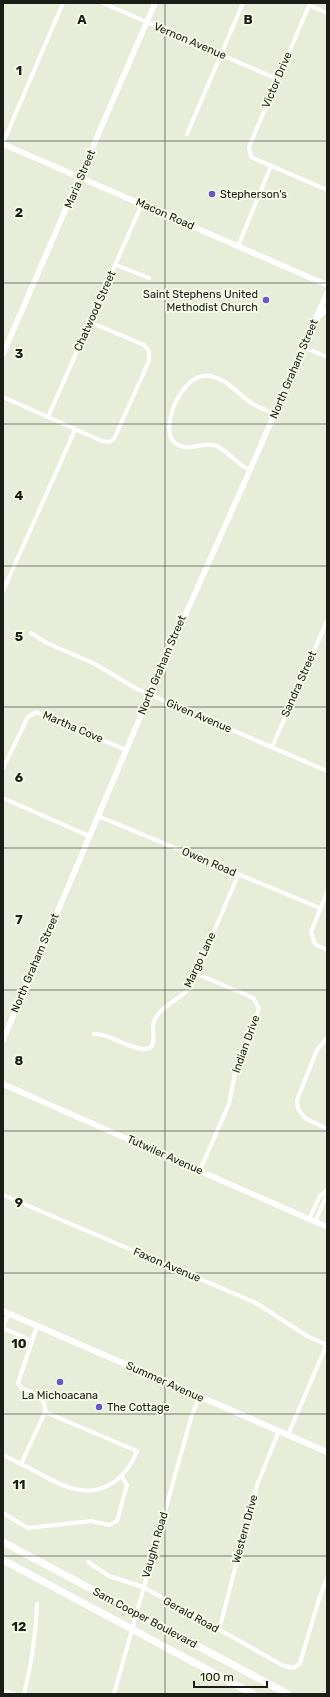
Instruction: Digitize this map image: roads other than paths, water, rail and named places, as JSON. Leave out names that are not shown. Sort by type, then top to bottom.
[{"type":"highway","name":"Sam Cooper Boulevard","points":[[3,1541],[125,1608],[288,1694]]},
{"type":"highway","name":"Sam Cooper Boulevard","points":[[3,1562],[37,1578],[145,1635],[253,1694]]},
{"type":"main road","name":"Maria Street","points":[[3,354],[81,177],[155,3]]},
{"type":"main road","name":"Macon Road","points":[[3,144],[327,285]]},
{"type":"main road","name":"North Graham Street","points":[[3,1040],[150,694],[275,414],[327,293]]},
{"type":"main road","points":[[315,319],[327,309]]},
{"type":"main road","name":"Tutwiler Avenue","points":[[3,1084],[327,1227]]},
{"type":"main road","name":"Summer Avenue","points":[[6,1312],[327,1452]]},
{"type":"street","points":[[3,144],[63,3]]},
{"type":"street","name":"Vernon Avenue","points":[[102,3],[277,79]]},
{"type":"street","points":[[187,134],[243,3]]},
{"type":"street","points":[[309,4],[327,13]]},
{"type":"street","name":"Victor Drive","points":[[271,166],[251,157],[249,147],[309,4]]},
{"type":"street","points":[[238,246],[271,166],[327,190]]},
{"type":"street","name":"Chatwood Street","points":[[48,418],[142,204]]},
{"type":"street","points":[[116,264],[149,278]]},
{"type":"street","points":[[3,397],[75,430],[107,442],[113,440],[118,434],[150,354],[147,347],[90,322]]},
{"type":"street","points":[[303,347],[327,357]]},
{"type":"street","points":[[250,470],[241,465],[223,450],[215,446],[207,445],[187,447],[173,441],[170,430],[175,403],[189,382],[198,377],[208,376],[228,383],[249,401],[275,414]]},
{"type":"street","points":[[3,591],[75,430]]},
{"type":"street","name":"Sandra Street","points":[[272,747],[327,621]]},
{"type":"street","name":"Given Avenue","points":[[31,633],[47,643],[95,664],[121,681],[327,771]]},
{"type":"street","name":"Martha Cove","points":[[3,768],[28,716],[36,712],[126,750]]},
{"type":"street","points":[[3,798],[89,836]]},
{"type":"street","name":"Owen Road","points":[[98,816],[320,908]]},
{"type":"street","name":"Margo Lane","points":[[94,1034],[104,1035],[138,1048],[150,1048],[153,1043],[153,1024],[156,1017],[166,1004],[188,990],[197,974],[238,875]]},
{"type":"street","points":[[327,892],[311,929],[313,941],[318,946],[327,950]]},
{"type":"street","name":"Indian Drive","points":[[197,974],[254,999],[259,1008],[237,1063],[229,1104],[200,1170]]},
{"type":"street","points":[[327,1038],[317,1050],[297,1100],[298,1109],[305,1118],[327,1129]]},
{"type":"street","points":[[312,1221],[321,1194],[327,1190]]},
{"type":"street","name":"Faxon Avenue","points":[[3,1195],[256,1303],[307,1336],[327,1344]]},
{"type":"street","points":[[6,1312],[3,1327],[32,1341]]},
{"type":"street","points":[[21,1464],[45,1412],[46,1405],[40,1396],[21,1388],[18,1383],[37,1326]]},
{"type":"street","points":[[288,1435],[327,1344]]},
{"type":"street","name":"Vaughn Road","points":[[114,1694],[143,1587],[199,1397]]},
{"type":"street","points":[[3,1455],[69,1487],[80,1490],[94,1490],[106,1487],[122,1477],[133,1460],[136,1451],[45,1412]]},
{"type":"street","name":"Western Drive","points":[[219,1630],[257,1485],[279,1431]]},
{"type":"street","points":[[3,1513],[28,1528],[91,1521],[114,1525],[117,1522],[126,1485],[122,1477]]},
{"type":"street","name":"Gerald Road","points":[[88,1562],[109,1576],[143,1587],[284,1666],[294,1668],[300,1663],[319,1599],[327,1578]]},
{"type":"street","points":[[24,1694],[34,1653],[37,1604]]},
{"type":"street","points":[[3,1691],[14,1694]]},
{"type":"place","name":"Stepherson's","points":[[212,194]]},
{"type":"place","name":"Saint Stephens United Methodist Church","points":[[266,300]]},
{"type":"place","name":"La Michoacana","points":[[60,1382]]},
{"type":"place","name":"The Cottage","points":[[99,1407]]}]
